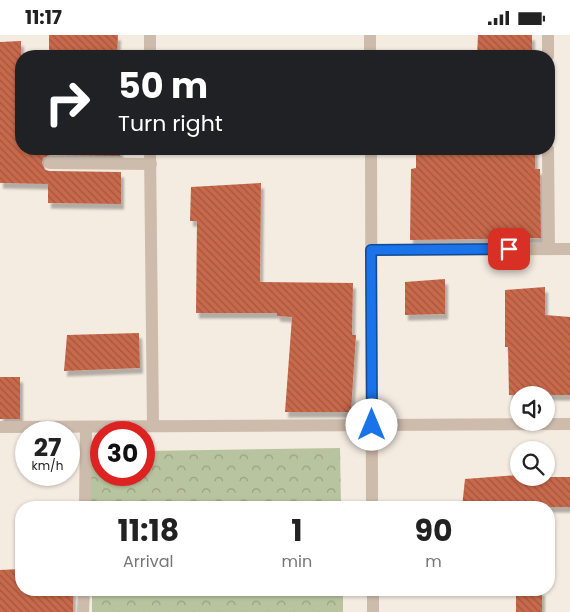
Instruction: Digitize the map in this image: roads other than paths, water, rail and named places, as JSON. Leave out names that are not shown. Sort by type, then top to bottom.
[{"type":"street","points":[[150,35],[150,50]]},
{"type":"street","points":[[370,35],[370,50]]},
{"type":"street","points":[[548,35],[548,50]]},
{"type":"street","points":[[150,155],[153,421]]},
{"type":"street","points":[[371,155],[372,501]]},
{"type":"street","points":[[548,155],[549,249]]},
{"type":"street","points":[[50,163],[151,165]]},
{"type":"street","points":[[371,250],[570,249]]},
{"type":"street","points":[[155,426],[570,424]]},
{"type":"street","points":[[0,427],[90,427]]},
{"type":"street","points":[[85,501],[86,427]]},
{"type":"street","points":[[84,596],[84,612]]},
{"type":"street","points":[[373,596],[373,612]]}]
